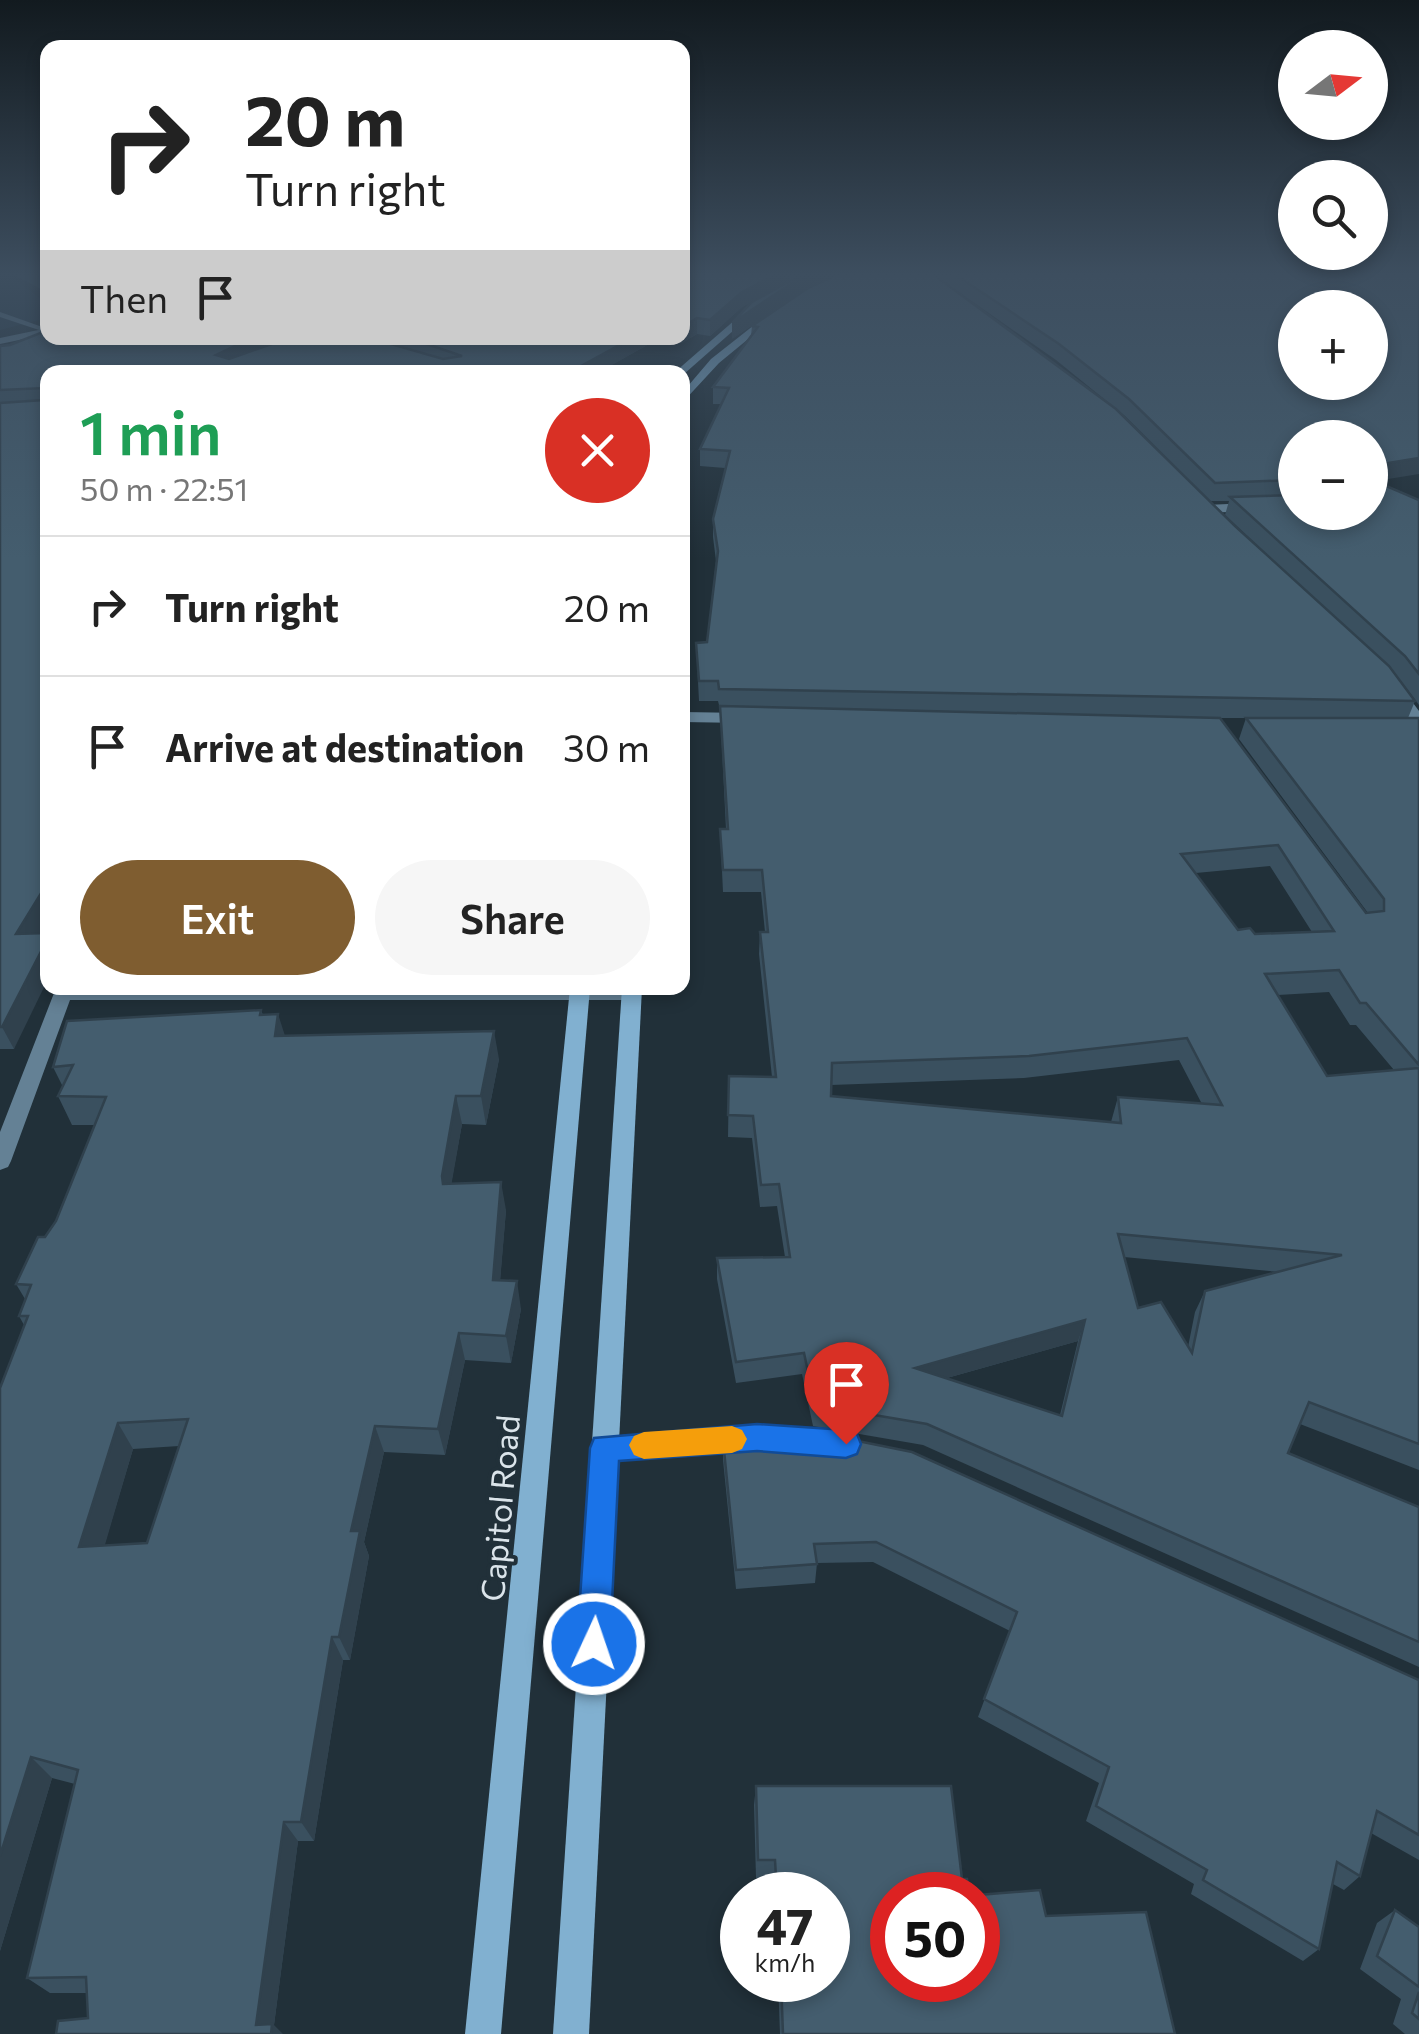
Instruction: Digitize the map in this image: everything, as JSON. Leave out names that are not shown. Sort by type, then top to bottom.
[{"type":"main road","points":[[690,391],[707,370]]},
{"type":"main road","name":"Capitol Road","points":[[483,2034],[579,995]]},
{"type":"main road","points":[[572,2034],[631,995]]},
{"type":"street","points":[[1194,496],[1211,514],[1278,508]]},
{"type":"street","points":[[1390,682],[1419,722]]},
{"type":"street","points":[[690,717],[762,719]]},
{"type":"street","points":[[1399,730],[1419,730]]},
{"type":"street","points":[[0,1161],[62,995]]},
{"type":"street","points":[[605,1448],[757,1438],[793,1440]]},
{"type":"building","points":[[0,370],[40,370],[40,388],[0,390]]},
{"type":"building","points":[[726,370],[1063,370],[1116,409],[1235,526],[1389,666],[1415,701],[719,689],[718,681],[699,681],[696,643],[707,642],[718,551],[713,519],[730,451],[700,449],[729,388],[713,387]]},
{"type":"building","points":[[1092,370],[1278,370],[1278,400],[1388,400],[1388,370],[1419,370],[1419,458],[1388,463],[1388,420],[1278,420],[1278,481],[1215,483],[1129,399]]},
{"type":"building","points":[[40,400],[40,895],[16,934],[40,933],[40,953],[2,1027],[0,1027],[0,403]]},
{"type":"building","points":[[1388,487],[1419,500],[1419,674],[1405,656],[1230,497],[1278,496],[1278,530],[1388,530]]},
{"type":"building","points":[[720,706],[1220,718],[1366,913],[1384,911],[1384,899],[1246,718],[1419,718],[1419,1065],[1366,1003],[1360,1003],[1339,970],[1265,974],[1327,1076],[1419,1068],[1419,1444],[1309,1402],[1288,1453],[1419,1507],[1419,1642],[927,1424],[815,1405],[804,1353],[736,1362],[717,1258],[790,1257],[779,1184],[761,1185],[753,1116],[728,1115],[729,1076],[776,1077],[760,932],[768,932],[762,870],[723,870],[720,829],[728,829]],"holes":[[[1278,845],[1334,931],[1255,934],[1250,928],[1238,930],[1181,854]],[[1187,1038],[1222,1105],[1118,1097],[1121,1123],[831,1096],[832,1063],[1029,1056]],[[1118,1234],[1342,1255],[1205,1291],[1192,1353],[1161,1302],[1138,1308]],[[1085,1320],[1062,1416],[915,1368]]]},
{"type":"building","points":[[261,1010],[260,1015],[278,1014],[275,1036],[494,1031],[481,1096],[456,1096],[442,1176],[443,1184],[501,1182],[493,1280],[517,1281],[506,1336],[459,1333],[438,1429],[375,1426],[351,1531],[360,1531],[339,1637],[332,1637],[301,1822],[284,1822],[256,2025],[272,2024],[271,2034],[56,2034],[58,2021],[88,2018],[86,1977],[27,1978],[78,1770],[31,1757],[0,1856],[0,1388],[28,1316],[19,1316],[31,1285],[16,1284],[38,1237],[45,1237],[56,1221],[106,1097],[58,1096],[73,1065],[53,1067],[67,1021]],"holes":[[[188,1419],[147,1543],[79,1547],[118,1423]]]},
{"type":"building","points":[[786,1435],[848,1439],[912,1452],[1419,1680],[1419,1835],[1377,1811],[1360,1876],[1337,1862],[1319,1949],[1203,1880],[1207,1870],[1096,1806],[1109,1767],[984,1699],[1017,1612],[876,1542],[814,1544],[817,1564],[736,1570],[723,1440]]},
{"type":"building","points":[[756,1786],[951,1786],[961,1872],[870,1872],[870,2002],[1000,2002],[1000,1893],[1040,1890],[1046,1916],[1146,1912],[1175,2034],[783,2034],[782,2002],[850,2002],[850,1872],[776,1872],[775,1860],[758,1860]]},
{"type":"building","points":[[1395,1910],[1419,1927],[1419,1987],[1377,1956]]},
{"type":"building","points":[[1419,1992],[1419,2019],[1412,2013]]},
{"type":"slow traffic","points":[[644,1445],[732,1439]]},
{"type":"route","points":[[594,1644],[605,1448],[757,1438],[846,1444]]}]
